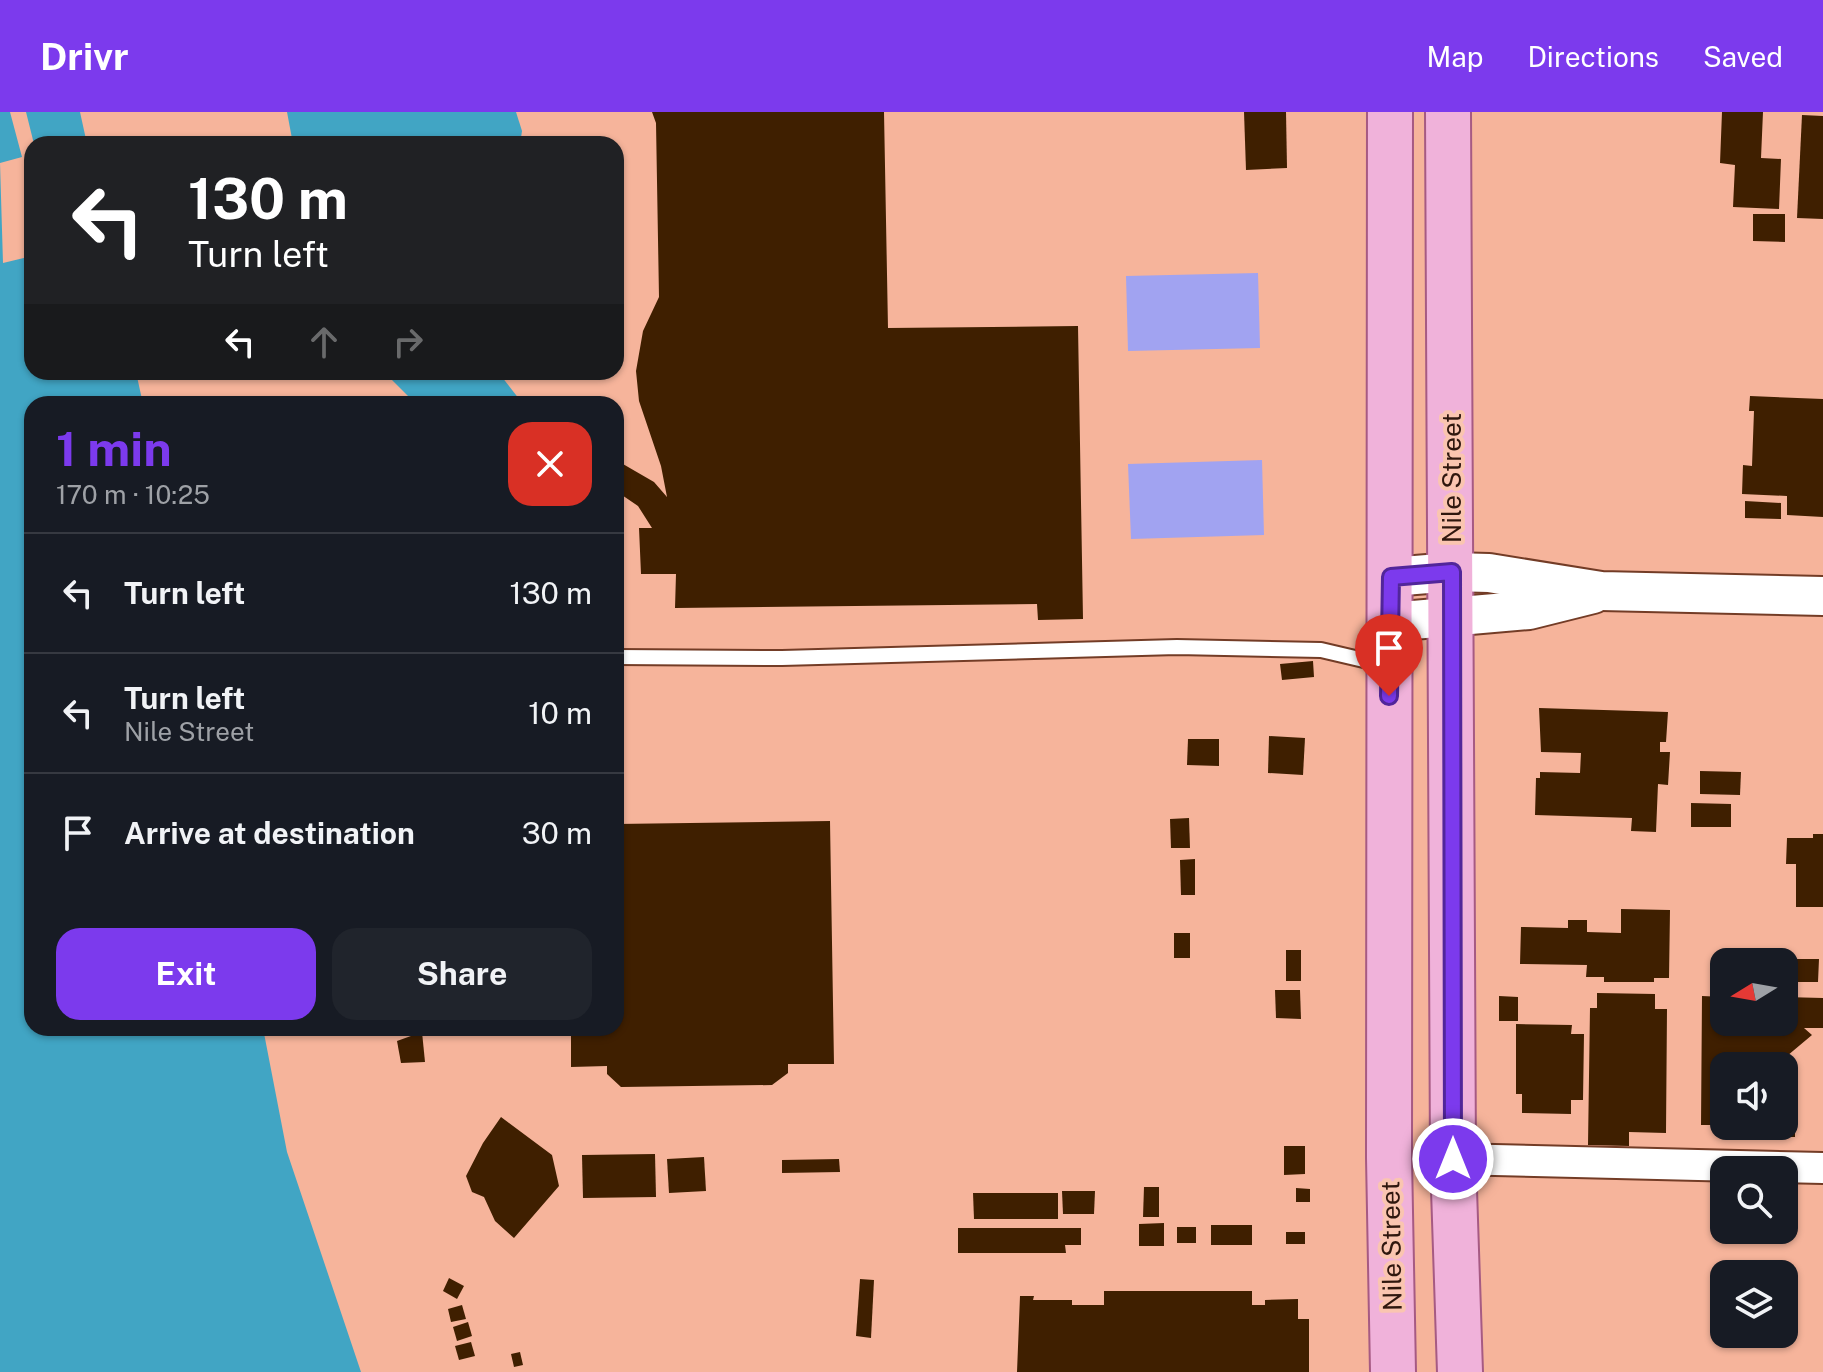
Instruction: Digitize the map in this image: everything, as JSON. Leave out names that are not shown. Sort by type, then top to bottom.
[{"type":"main road","name":"Nile Street","points":[[1390,112],[1389,1158],[1393,1372]]},
{"type":"main road","name":"Nile Street","points":[[1448,112],[1453,1159],[1460,1372]]},
{"type":"street","points":[[1391,577],[1452,572],[1527,577],[1601,591],[1823,596]]},
{"type":"street","points":[[1390,622],[1529,610],[1601,591]]},
{"type":"street","points":[[1453,1159],[1823,1168]]},
{"type":"lane","points":[[624,657],[782,658],[1177,647],[1321,650],[1389,666]]},
{"type":"shaded area","points":[[0,112],[80,112],[85,136],[24,136],[24,380],[138,380],[141,396],[24,396],[24,1036],[265,1036],[287,1152],[361,1372],[0,1372]]},
{"type":"shaded area","points":[[287,112],[516,112],[522,131],[521,136],[292,136]]},
{"type":"shaded area","points":[[1258,273],[1260,348],[1128,351],[1126,276]]},
{"type":"shaded area","points":[[392,380],[504,380],[517,396],[408,396]]},
{"type":"shaded area","points":[[1262,460],[1264,535],[1131,539],[1128,464]]},
{"type":"pier","points":[[10,112],[26,112],[32,136],[24,136],[24,258],[3,263],[0,163],[22,157]]},
{"type":"building","points":[[652,112],[884,112],[888,328],[1078,326],[1083,619],[1038,620],[1037,604],[675,608],[676,574],[641,574],[639,528],[652,528],[638,506],[624,496],[624,465],[654,482],[667,497],[661,466],[639,401],[636,371],[643,331],[659,297],[656,123]]},
{"type":"building","points":[[1244,112],[1286,112],[1287,168],[1246,170]]},
{"type":"building","points":[[1722,112],[1763,112],[1761,158],[1781,159],[1779,209],[1733,207],[1735,165],[1720,163]]},
{"type":"building","points":[[1802,115],[1823,116],[1823,219],[1797,218]]},
{"type":"building","points":[[1753,214],[1785,214],[1785,242],[1753,241]]},
{"type":"building","points":[[1750,396],[1823,399],[1823,517],[1787,515],[1787,496],[1742,494],[1743,465],[1752,466],[1754,411],[1749,411]]},
{"type":"building","points":[[1745,501],[1781,503],[1781,519],[1745,518]]},
{"type":"building","points":[[1313,661],[1314,677],[1282,680],[1280,664]]},
{"type":"building","points":[[1539,708],[1668,712],[1666,742],[1660,742],[1660,752],[1670,752],[1668,785],[1658,784],[1656,832],[1631,831],[1632,818],[1535,815],[1536,778],[1540,778],[1540,772],[1580,773],[1581,753],[1541,752]]},
{"type":"building","points":[[1269,736],[1305,738],[1303,775],[1268,773]]},
{"type":"building","points":[[1188,739],[1219,739],[1219,766],[1187,765]]},
{"type":"building","points":[[1700,771],[1741,772],[1740,795],[1700,794]]},
{"type":"building","points":[[1691,803],[1731,804],[1731,827],[1691,827]]},
{"type":"building","points":[[1189,818],[1190,848],[1171,848],[1170,819]]},
{"type":"building","points":[[830,821],[834,1064],[788,1064],[788,1073],[772,1085],[621,1087],[607,1074],[607,1066],[571,1067],[571,1036],[624,1036],[624,824]]},
{"type":"building","points":[[1813,834],[1823,834],[1823,907],[1796,907],[1796,864],[1786,864],[1787,838],[1813,838]]},
{"type":"building","points":[[1195,859],[1195,895],[1181,895],[1180,860]]},
{"type":"building","points":[[1621,909],[1670,910],[1669,978],[1654,978],[1654,982],[1604,982],[1604,977],[1586,977],[1587,965],[1520,964],[1521,927],[1568,928],[1568,920],[1587,920],[1587,932],[1621,933]]},
{"type":"building","points":[[1174,933],[1190,933],[1190,958],[1174,958]]},
{"type":"building","points":[[1286,950],[1301,950],[1301,981],[1286,981]]},
{"type":"building","points":[[1798,959],[1819,959],[1818,982],[1798,982]]},
{"type":"building","points":[[1275,990],[1300,990],[1301,1019],[1276,1018]]},
{"type":"building","points":[[1597,993],[1655,994],[1655,1009],[1667,1009],[1666,1133],[1629,1132],[1629,1146],[1588,1145],[1590,1008],[1597,1008]]},
{"type":"building","points":[[1499,996],[1518,997],[1518,1021],[1499,1021]]},
{"type":"building","points":[[1702,996],[1710,996],[1710,1036],[1798,1036],[1798,997],[1823,998],[1823,1028],[1804,1028],[1812,1035],[1792,1052],[1710,1052],[1710,1125],[1701,1125]]},
{"type":"building","points":[[1516,1024],[1572,1025],[1571,1034],[1584,1034],[1583,1100],[1571,1100],[1571,1114],[1522,1113],[1522,1094],[1516,1094]]},
{"type":"building","points":[[422,1036],[425,1062],[401,1063],[397,1041]]},
{"type":"building","points":[[501,1117],[552,1155],[559,1186],[514,1238],[495,1221],[484,1197],[472,1192],[466,1176]]},
{"type":"building","points":[[1284,1146],[1305,1146],[1305,1174],[1284,1175]]},
{"type":"building","points":[[655,1154],[656,1197],[583,1198],[582,1155]]},
{"type":"building","points":[[704,1157],[706,1191],[669,1193],[667,1159]]},
{"type":"building","points":[[839,1159],[840,1172],[782,1173],[782,1160]]},
{"type":"building","points":[[1144,1187],[1159,1187],[1159,1217],[1143,1217]]},
{"type":"building","points":[[1296,1188],[1310,1189],[1310,1202],[1296,1202]]},
{"type":"building","points":[[1062,1191],[1095,1191],[1094,1214],[1063,1214]]},
{"type":"building","points":[[973,1193],[1058,1193],[1058,1219],[974,1219]]},
{"type":"building","points":[[1164,1223],[1164,1246],[1139,1246],[1139,1224]]},
{"type":"building","points":[[1211,1225],[1252,1225],[1252,1245],[1211,1245]]},
{"type":"building","points":[[1177,1227],[1196,1227],[1196,1243],[1177,1243]]},
{"type":"building","points":[[958,1228],[1081,1228],[1081,1245],[1065,1245],[1066,1253],[958,1253]]},
{"type":"building","points":[[1286,1232],[1305,1232],[1305,1244],[1286,1244]]},
{"type":"building","points":[[449,1278],[464,1286],[457,1299],[443,1291]]},
{"type":"building","points":[[860,1279],[874,1280],[871,1338],[856,1336]]},
{"type":"building","points":[[1104,1291],[1252,1291],[1252,1305],[1265,1305],[1265,1300],[1298,1299],[1298,1319],[1309,1319],[1309,1372],[1017,1372],[1020,1296],[1034,1296],[1033,1300],[1072,1300],[1072,1305],[1104,1305]]},
{"type":"building","points":[[462,1305],[466,1319],[451,1322],[448,1309]]},
{"type":"building","points":[[468,1322],[472,1336],[457,1341],[453,1327]]},
{"type":"building","points":[[471,1342],[475,1356],[459,1360],[455,1346]]},
{"type":"building","points":[[520,1352],[523,1365],[514,1367],[511,1354]]},
{"type":"route","points":[[1389,696],[1391,577],[1452,572],[1453,1159]]}]
